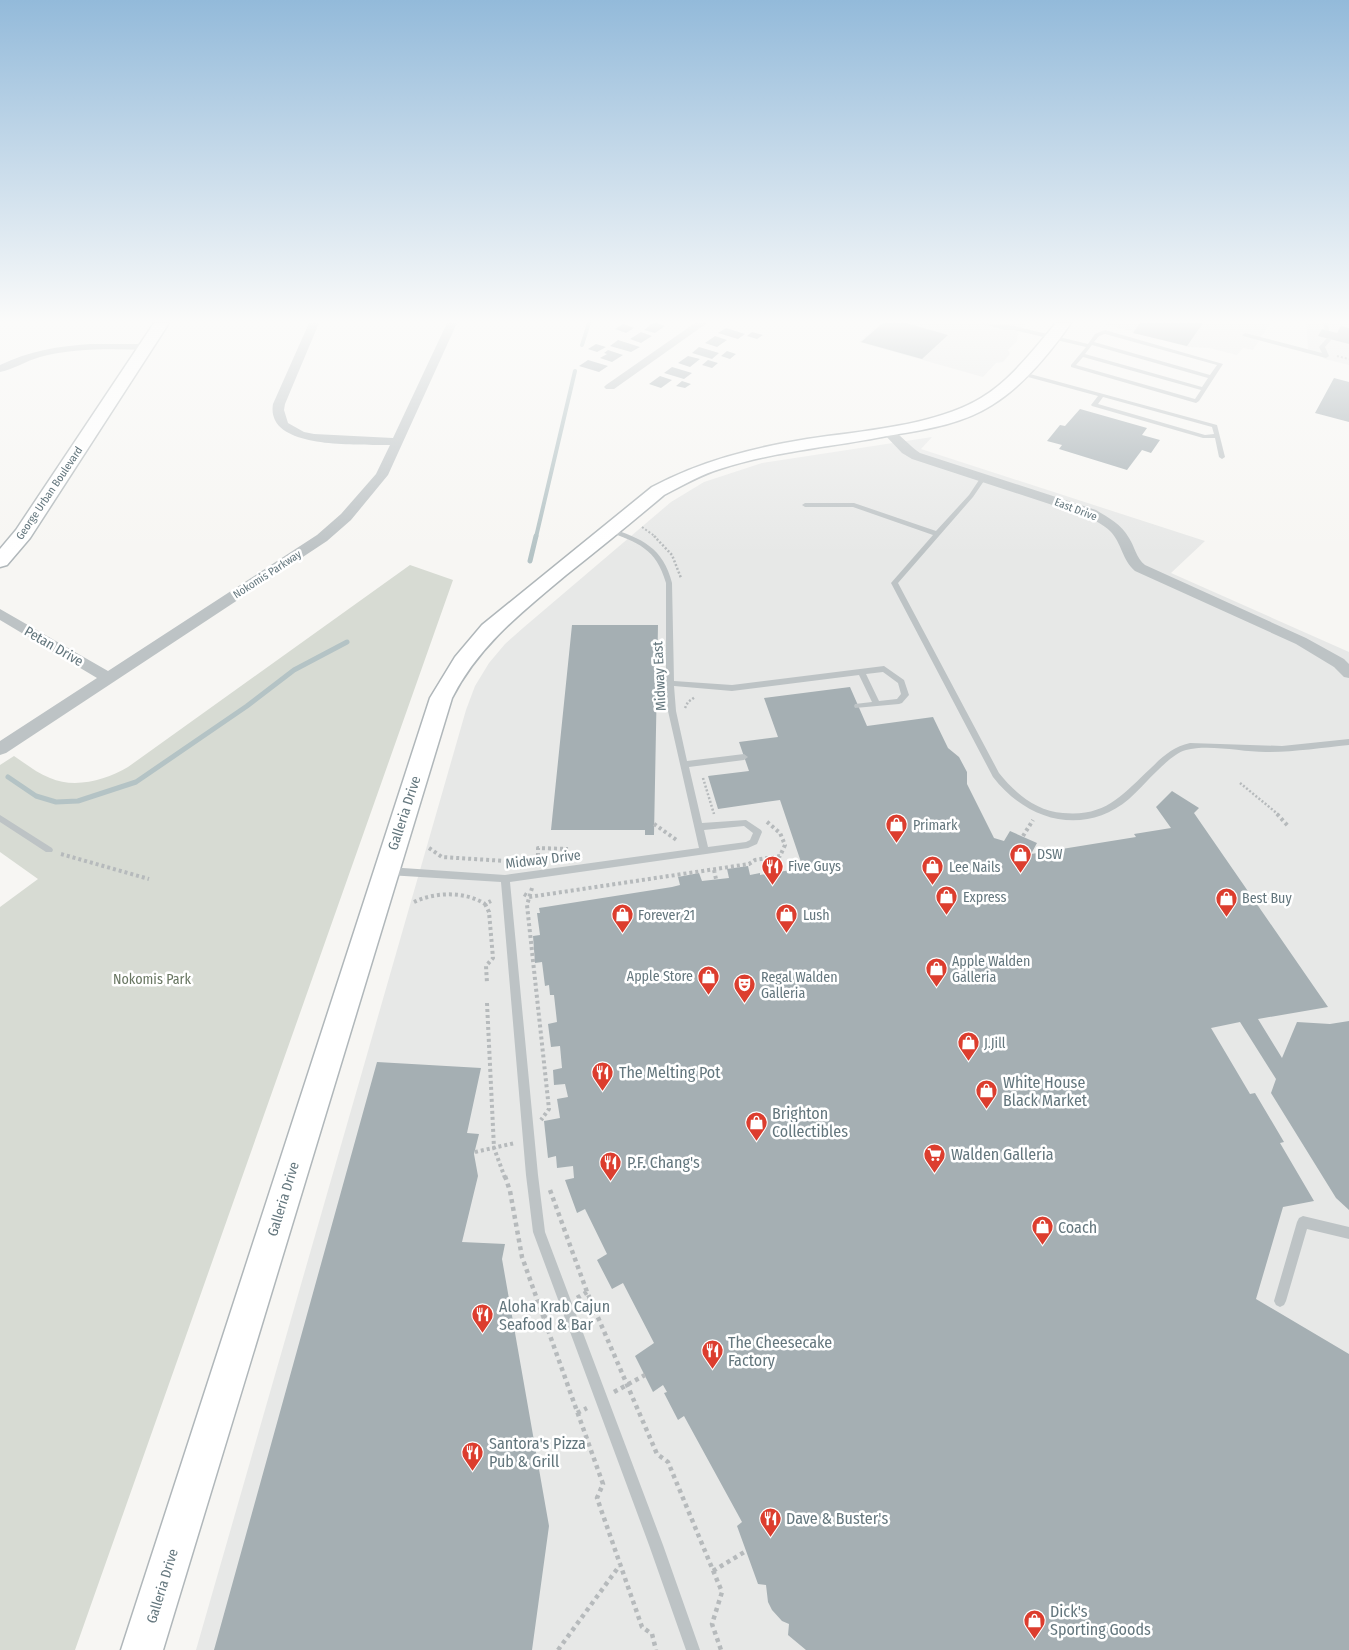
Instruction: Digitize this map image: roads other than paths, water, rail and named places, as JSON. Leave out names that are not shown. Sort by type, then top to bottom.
[{"type":"street","name":"George Urban Boulevard","points":[[0,561],[23,534],[112,400]]},
{"type":"street","points":[[281,400],[279,419],[283,425],[300,435],[314,438],[397,442]]},
{"type":"street","name":"Nokomis Parkway","points":[[0,749],[322,538],[366,496],[382,475],[416,400]]},
{"type":"street","name":"Galleria Drive","points":[[142,1650],[440,698],[460,663],[489,629],[609,530],[658,491],[674,481],[714,463],[761,452],[933,423],[970,410],[988,400]]},
{"type":"street","name":"East Drive","points":[[888,432],[906,450],[916,456],[1071,506],[1104,520],[1120,535],[1128,553],[1140,568],[1302,641],[1349,673]]},
{"type":"street","name":"Petan Drive","points":[[0,614],[109,678]]},
{"type":"lane","points":[[1098,400],[1094,404],[1205,437],[1217,436]]},
{"type":"lane","points":[[1120,400],[1216,426],[1222,457]]},
{"type":"lane","points":[[983,478],[971,496],[894,583],[996,775],[1007,790],[1027,805],[1063,817],[1077,818],[1097,815],[1113,808],[1169,756],[1183,747],[1274,750],[1349,742]]},
{"type":"lane","points":[[805,505],[854,506],[938,534]]},
{"type":"lane","name":"Midway East","points":[[609,530],[642,543],[651,549],[660,557],[667,570],[669,583],[672,710],[704,851]]},
{"type":"lane","points":[[670,683],[732,688],[884,669],[901,682],[905,695],[899,701],[858,706]]},
{"type":"lane","points":[[861,672],[877,704]]},
{"type":"lane","points":[[685,764],[744,757]]},
{"type":"lane","points":[[0,818],[49,850]]},
{"type":"lane","name":"Midway Drive","points":[[386,871],[505,879],[748,845],[754,842],[758,832],[746,823],[699,827]]},
{"type":"lane","points":[[505,879],[531,1166],[539,1232],[656,1545],[693,1650]]},
{"type":"lane","points":[[1280,1301],[1303,1222],[1349,1234]]},
{"type":"waterway","points":[[536,537],[568,400]]},
{"type":"waterway","points":[[530,561],[536,536]]},
{"type":"waterway","points":[[8,777],[36,796],[56,802],[78,801],[136,782],[247,706],[294,670],[347,642]]},
{"type":"place","name":"Primark","points":[[897,844]]},
{"type":"place","name":"DSW","points":[[1021,873]]},
{"type":"place","name":"Five Guys","points":[[772,885]]},
{"type":"place","name":"Lee Nails","points":[[933,886]]},
{"type":"place","name":"Express","points":[[947,916]]},
{"type":"place","name":"Best Buy","points":[[1226,917]]},
{"type":"place","name":"Forever 21","points":[[622,934]]},
{"type":"place","name":"Lush","points":[[787,934]]},
{"type":"place","name":"Apple Walden Galleria","points":[[936,988]]},
{"type":"place","name":"Apple Store","points":[[709,995]]},
{"type":"place","name":"Regal Walden Galleria","points":[[745,1004]]},
{"type":"place","name":"J.Jill","points":[[968,1062]]},
{"type":"place","name":"The Melting Pot","points":[[603,1091]]},
{"type":"place","name":"White House Black Market","points":[[987,1110]]},
{"type":"place","name":"Brighton Collectibles","points":[[756,1141]]},
{"type":"place","name":"Walden Galleria","points":[[935,1173]]},
{"type":"place","name":"P.F. Chang's","points":[[611,1181]]},
{"type":"place","name":"Coach","points":[[1042,1246]]},
{"type":"place","name":"Aloha Krab Cajun Seafood & Bar","points":[[483,1334]]},
{"type":"place","name":"The Cheesecake Factory","points":[[712,1370]]},
{"type":"place","name":"Santora's Pizza Pub & Grill","points":[[473,1471]]},
{"type":"place","name":"Dave & Buster's","points":[[770,1537]]},
{"type":"place","name":"Dick's Sporting Goods","points":[[1034,1639]]},
{"type":"park label","name":"Nokomis Park","points":[[152,979]]}]
